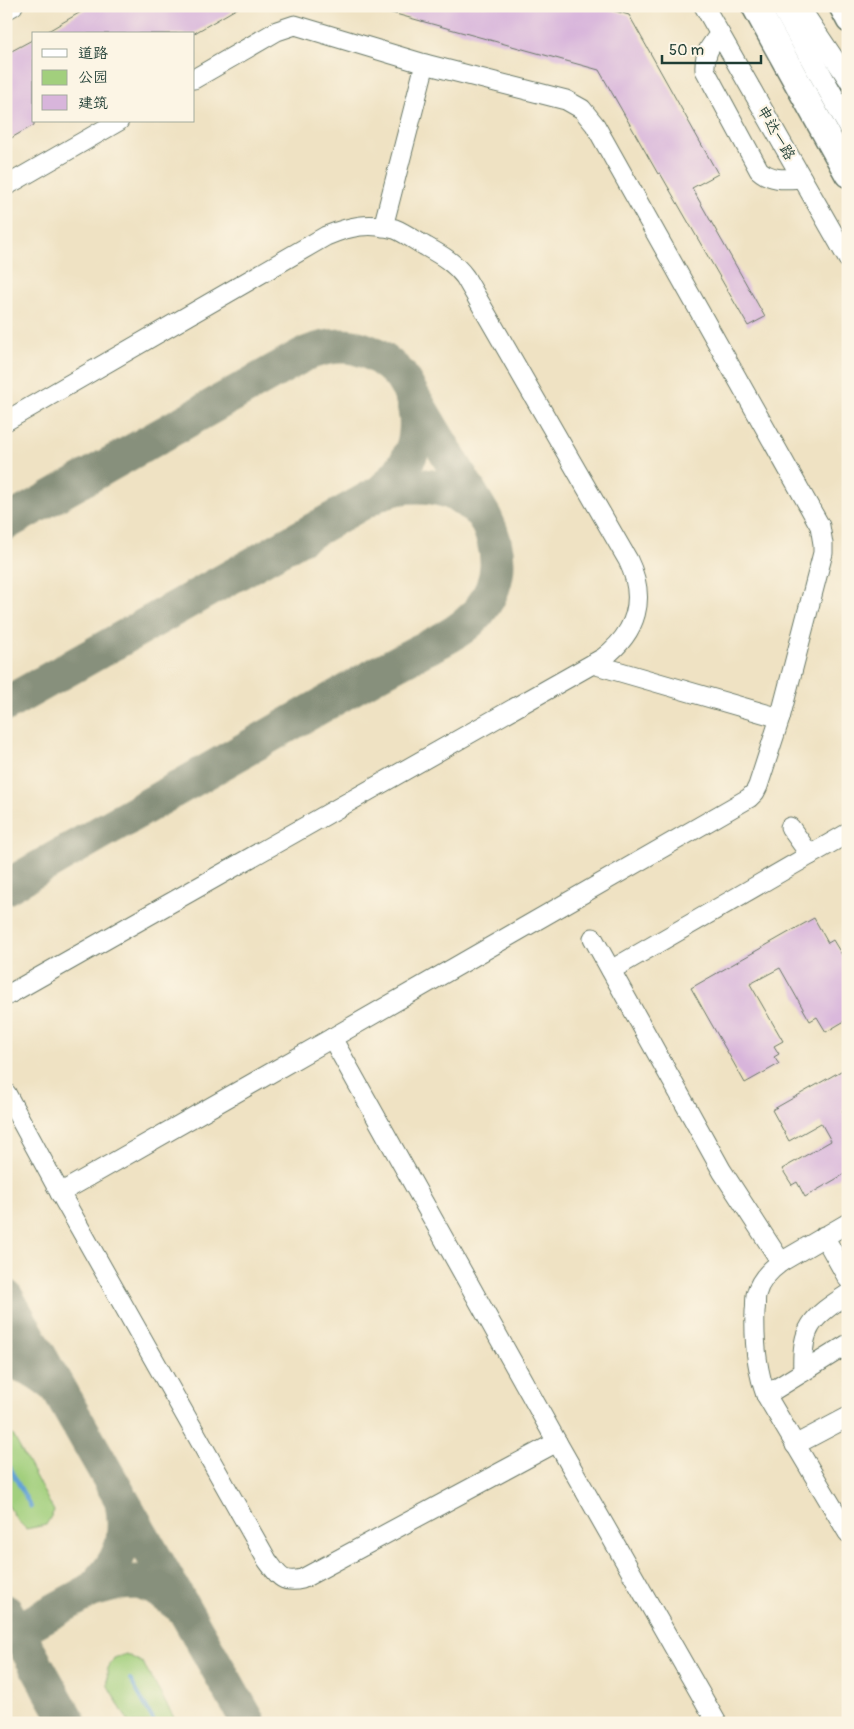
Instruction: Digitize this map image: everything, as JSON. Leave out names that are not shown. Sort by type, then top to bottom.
[{"type":"highway","points":[[755,6],[848,174]]},
{"type":"highway","points":[[794,75],[848,136]]},
{"type":"main road","points":[[782,6],[848,124]]},
{"type":"main road","points":[[840,6],[848,21]]},
{"type":"street","points":[[6,10],[13,6]]},
{"type":"street","name":"申达一路","points":[[704,6],[848,259]]},
{"type":"street","points":[[799,6],[848,79]]},
{"type":"street","points":[[60,1193],[749,798],[758,786],[780,718],[823,553],[820,526],[589,116],[582,109],[566,100],[425,64],[296,25],[277,31],[195,78]]},
{"type":"street","points":[[720,34],[707,50],[704,59],[704,70],[759,170],[766,176],[776,178],[802,178]]},
{"type":"street","points":[[383,227],[425,64]]},
{"type":"street","points":[[6,186],[117,122]]},
{"type":"street","points":[[6,421],[326,236],[356,226],[369,225],[396,230],[444,257],[459,270],[633,570],[638,602],[634,621],[626,635],[616,648],[593,664],[6,996]]},
{"type":"street","points":[[593,664],[780,718]]},
{"type":"street","points":[[790,827],[810,856]]},
{"type":"street","points":[[611,970],[848,833]]},
{"type":"street","points":[[593,938],[722,1171],[781,1262]]},
{"type":"street","points":[[332,1038],[717,1723]]},
{"type":"street","points":[[6,1093],[60,1193],[268,1560],[284,1580],[292,1582],[302,1579],[558,1442]]},
{"type":"street","points":[[848,1223],[781,1262],[771,1269],[763,1279],[756,1295],[755,1340],[761,1380],[766,1395],[848,1533]]},
{"type":"street","points":[[824,1236],[848,1279]]},
{"type":"street","points":[[803,1372],[802,1347],[810,1325],[817,1316],[848,1294]]},
{"type":"street","points":[[766,1395],[848,1344]]},
{"type":"street","points":[[796,1445],[848,1416]]},
{"type":"green space","points":[[6,1433],[13,1435],[54,1511],[46,1525],[26,1529],[17,1520],[6,1502]]},
{"type":"green space","points":[[126,1654],[143,1663],[177,1723],[129,1723],[108,1686],[107,1670],[114,1658]]},
{"type":"building","points":[[91,6],[241,6],[195,33],[46,32]]},
{"type":"building","points":[[382,6],[598,6],[629,15],[718,174],[692,188],[765,317],[748,326],[599,70],[381,10]]},
{"type":"building","points":[[32,40],[32,122],[34,122],[34,125],[6,141],[6,54]]},
{"type":"building","points":[[814,918],[828,943],[833,940],[848,965],[848,1019],[826,1032],[817,1017],[810,1021],[780,968],[750,984],[783,1041],[774,1046],[779,1054],[774,1057],[779,1064],[745,1083],[691,988]]},
{"type":"building","points":[[848,1067],[848,1108],[842,1111],[848,1121],[848,1172],[805,1197],[797,1182],[792,1185],[782,1169],[831,1141],[821,1123],[789,1141],[772,1110]]},
{"type":"waterway","points":[[6,1461],[31,1507]]},
{"type":"waterway","points":[[130,1679],[155,1723]]},
{"type":"taxiway","points":[[6,523],[303,355],[317,350],[343,346],[367,351],[378,357],[400,375],[485,518],[497,553],[496,576],[493,587],[480,610],[460,629],[368,679],[6,887]]},
{"type":"taxiway","points":[[381,492],[400,471],[412,449],[416,425],[412,397]]},
{"type":"taxiway","points":[[6,704],[381,492],[407,487],[433,487],[458,495],[479,511]]},
{"type":"taxiway","points":[[6,1297],[249,1723]]},
{"type":"taxiway","points":[[6,1360],[33,1370],[57,1387]]},
{"type":"taxiway","points":[[92,1590],[102,1580],[116,1560],[120,1550],[124,1528],[122,1502]]},
{"type":"taxiway","points":[[6,1637],[92,1590],[118,1583],[138,1582],[156,1588],[182,1607]]},
{"type":"taxiway","points":[[6,1612],[69,1723]]}]
